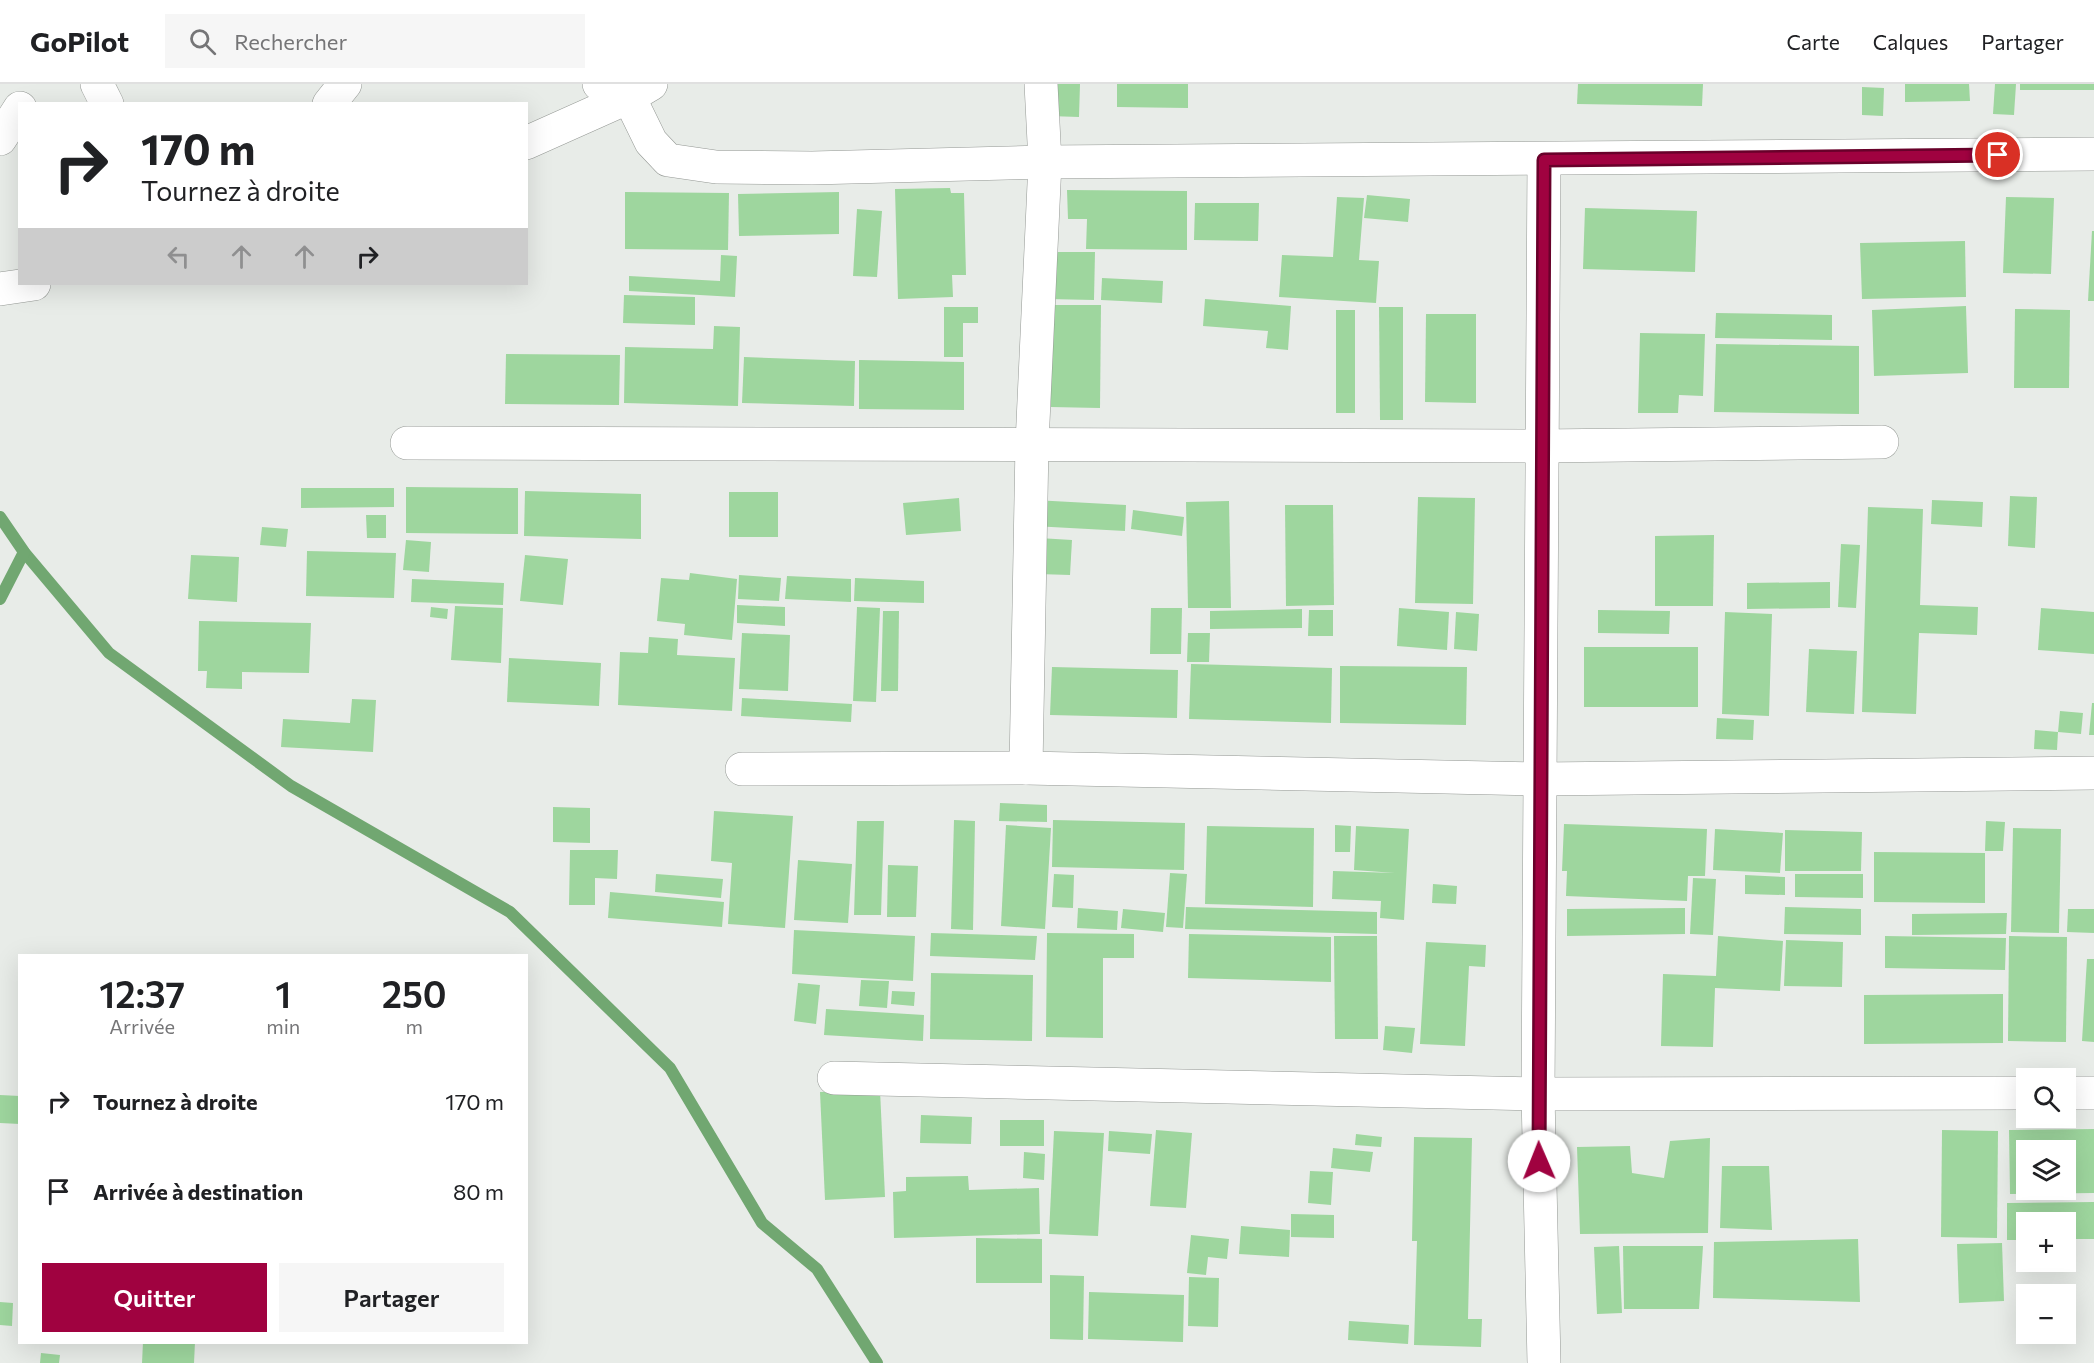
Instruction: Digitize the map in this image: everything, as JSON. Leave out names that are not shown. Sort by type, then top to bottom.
[{"type":"street","points":[[23,102],[36,84]]},
{"type":"street","points":[[96,84],[106,102]]},
{"type":"street","points":[[331,102],[345,84]]},
{"type":"street","points":[[600,84],[640,91]]},
{"type":"street","points":[[1026,768],[1032,444],[1045,162],[1041,84]]},
{"type":"street","points":[[528,142],[640,91]]},
{"type":"street","points":[[640,91],[651,142],[668,160],[716,166],[812,168],[1045,162],[1544,160],[2094,154]]},
{"type":"street","points":[[0,139],[18,111]]},
{"type":"street","points":[[1544,160],[1538,1094],[1544,1363]]},
{"type":"street","points":[[0,289],[27,285]]},
{"type":"street","points":[[407,443],[1541,446],[1882,442]]},
{"type":"street","points":[[741,770],[1026,768],[1540,779],[2094,773]]},
{"type":"street","points":[[834,1078],[1538,1094],[2016,1093]]},
{"type":"street","points":[[2076,1093],[2094,1093]]},
{"type":"building","points":[[1050,84],[1080,84],[1079,117],[1049,116]]},
{"type":"building","points":[[1117,84],[1188,84],[1188,108],[1117,107]]},
{"type":"building","points":[[1578,84],[1703,84],[1702,106],[1577,104]]},
{"type":"building","points":[[1905,84],[1969,84],[1970,101],[1905,102]]},
{"type":"building","points":[[1995,84],[2016,84],[2014,115],[1993,114]]},
{"type":"building","points":[[2020,84],[2094,84],[2094,90],[2020,90]]},
{"type":"building","points":[[1862,87],[1884,88],[1883,116],[1862,115]]},
{"type":"building","points":[[950,188],[951,193],[964,193],[966,275],[952,275],[953,297],[898,299],[895,189]]},
{"type":"building","points":[[1067,190],[1187,191],[1187,250],[1086,249],[1087,219],[1068,219]]},
{"type":"building","points":[[625,192],[729,193],[728,250],[625,249]]},
{"type":"building","points":[[839,192],[839,234],[739,236],[738,194]]},
{"type":"building","points":[[1367,195],[1410,199],[1408,222],[1364,218]]},
{"type":"building","points":[[1337,197],[1364,198],[1359,260],[1379,261],[1376,303],[1279,297],[1282,255],[1333,257]]},
{"type":"building","points":[[2006,197],[2054,198],[2051,274],[2003,273]]},
{"type":"building","points":[[1195,203],[1259,203],[1258,241],[1194,240]]},
{"type":"building","points":[[1585,208],[1697,211],[1695,272],[1583,269]]},
{"type":"building","points":[[857,209],[882,211],[877,277],[853,276]]},
{"type":"building","points":[[2092,231],[2094,231],[2094,301],[2088,301]]},
{"type":"building","points":[[1965,241],[1966,297],[1862,299],[1860,243]]},
{"type":"building","points":[[1049,252],[1095,252],[1094,300],[1048,299]]},
{"type":"building","points":[[721,255],[737,256],[735,297],[629,291],[629,276],[720,281]]},
{"type":"building","points":[[1102,278],[1163,281],[1162,303],[1101,300]]},
{"type":"building","points":[[624,295],[695,297],[695,325],[623,323]]},
{"type":"building","points":[[1205,299],[1291,306],[1288,350],[1266,348],[1268,331],[1203,326]]},
{"type":"building","points":[[1051,305],[1101,305],[1100,408],[1051,407]]},
{"type":"building","points":[[1966,306],[1968,373],[1874,376],[1872,310]]},
{"type":"building","points":[[944,307],[978,307],[978,323],[963,323],[963,357],[944,357]]},
{"type":"building","points":[[1379,307],[1403,307],[1403,420],[1380,420]]},
{"type":"building","points":[[2015,309],[2070,310],[2069,388],[2014,388]]},
{"type":"building","points":[[1336,310],[1355,310],[1355,413],[1336,413]]},
{"type":"building","points":[[1716,313],[1832,315],[1832,340],[1715,338]]},
{"type":"building","points":[[1426,314],[1476,314],[1476,403],[1425,402]]},
{"type":"building","points":[[714,326],[740,327],[738,406],[624,403],[625,347],[713,349]]},
{"type":"building","points":[[1640,333],[1705,334],[1703,396],[1679,395],[1678,413],[1638,413]]},
{"type":"building","points":[[1716,344],[1859,346],[1859,414],[1714,412]]},
{"type":"building","points":[[506,354],[620,355],[619,405],[505,404]]},
{"type":"building","points":[[744,357],[855,361],[854,406],[742,403]]},
{"type":"building","points":[[859,360],[964,362],[964,410],[859,409]]},
{"type":"building","points":[[406,487],[518,488],[518,534],[406,533]]},
{"type":"building","points":[[301,488],[394,488],[394,507],[301,508]]},
{"type":"building","points":[[525,491],[641,494],[641,539],[524,536]]},
{"type":"building","points":[[729,492],[778,492],[778,537],[729,537]]},
{"type":"building","points":[[2010,496],[2037,497],[2035,548],[2008,546]]},
{"type":"building","points":[[1418,497],[1475,498],[1473,604],[1415,603]]},
{"type":"building","points":[[959,498],[961,531],[906,535],[903,503]]},
{"type":"building","points":[[1034,500],[1126,505],[1125,531],[1033,526]]},
{"type":"building","points":[[1932,500],[1983,502],[1982,527],[1931,524]]},
{"type":"building","points":[[1229,501],[1231,608],[1188,608],[1186,502]]},
{"type":"building","points":[[1285,505],[1333,505],[1334,605],[1286,606]]},
{"type":"building","points":[[1868,507],[1923,509],[1920,605],[1978,607],[1977,635],[1919,633],[1916,714],[1862,712]]},
{"type":"building","points":[[1133,510],[1184,517],[1182,536],[1131,529]]},
{"type":"building","points":[[366,515],[386,515],[386,538],[367,538]]},
{"type":"building","points":[[262,527],[288,529],[286,547],[260,545]]},
{"type":"building","points":[[1714,535],[1713,606],[1655,606],[1655,536]]},
{"type":"building","points":[[1039,538],[1072,540],[1070,575],[1038,574]]},
{"type":"building","points":[[406,540],[431,542],[429,572],[403,570]]},
{"type":"building","points":[[1841,544],[1860,545],[1856,608],[1838,607]]},
{"type":"building","points":[[307,551],[396,553],[394,598],[306,596]]},
{"type":"building","points":[[191,555],[239,557],[237,602],[188,599]]},
{"type":"building","points":[[525,555],[568,559],[563,605],[520,601]]},
{"type":"building","points":[[690,573],[737,579],[732,640],[684,635],[685,624],[657,621],[661,578],[689,580]]},
{"type":"building","points":[[739,575],[781,578],[779,601],[738,599]]},
{"type":"building","points":[[787,576],[851,579],[851,602],[785,599]]},
{"type":"building","points":[[855,578],[924,581],[924,603],[854,601]]},
{"type":"building","points":[[412,579],[504,583],[503,605],[411,602]]},
{"type":"building","points":[[1830,582],[1830,608],[1747,609],[1747,583]]},
{"type":"building","points":[[737,605],[785,607],[785,626],[737,623]]},
{"type":"building","points":[[455,606],[503,608],[501,663],[451,660]]},
{"type":"building","points":[[431,607],[448,609],[447,619],[430,617]]},
{"type":"building","points":[[857,607],[880,608],[876,702],[853,701]]},
{"type":"building","points":[[1151,608],[1182,608],[1181,654],[1150,654]]},
{"type":"building","points":[[1399,608],[1449,612],[1447,650],[1397,646]]},
{"type":"building","points":[[2041,608],[2094,612],[2094,654],[2038,650]]},
{"type":"building","points":[[1302,609],[1302,628],[1210,629],[1210,611]]},
{"type":"building","points":[[1309,610],[1333,610],[1333,636],[1308,636]]},
{"type":"building","points":[[1598,610],[1670,611],[1669,634],[1598,633]]},
{"type":"building","points":[[883,611],[899,611],[898,691],[881,691]]},
{"type":"building","points":[[1456,612],[1479,614],[1477,651],[1454,649]]},
{"type":"building","points":[[1725,612],[1772,614],[1769,716],[1722,714]]},
{"type":"building","points":[[199,621],[311,623],[309,673],[242,672],[242,689],[206,688],[207,671],[198,671]]},
{"type":"building","points":[[742,633],[790,635],[788,691],[739,689]]},
{"type":"building","points":[[1188,633],[1210,633],[1209,662],[1187,662]]},
{"type":"building","points":[[649,637],[678,639],[677,655],[735,658],[732,711],[618,705],[620,652],[648,653]]},
{"type":"building","points":[[1584,647],[1698,647],[1698,707],[1584,707]]},
{"type":"building","points":[[1809,649],[1857,651],[1854,714],[1806,712]]},
{"type":"building","points":[[509,658],[601,663],[599,706],[507,702]]},
{"type":"building","points":[[1191,664],[1332,668],[1331,723],[1189,719]]},
{"type":"building","points":[[1340,666],[1467,667],[1466,725],[1340,723]]},
{"type":"building","points":[[1052,667],[1178,670],[1177,718],[1050,715]]},
{"type":"building","points":[[742,698],[852,704],[851,722],[741,716]]},
{"type":"building","points":[[352,699],[376,700],[373,752],[281,747],[283,719],[350,723]]},
{"type":"building","points":[[2092,703],[2094,703],[2094,735],[2089,735]]},
{"type":"building","points":[[2060,711],[2083,713],[2081,734],[2058,732]]},
{"type":"building","points":[[1717,718],[1754,720],[1753,740],[1716,739]]},
{"type":"building","points":[[2035,730],[2058,732],[2057,750],[2034,749]]},
{"type":"building","points":[[1000,803],[1047,805],[1047,822],[999,821]]},
{"type":"building","points":[[553,807],[590,808],[590,843],[553,842]]},
{"type":"building","points":[[714,811],[793,816],[785,928],[728,924],[732,863],[711,861]]},
{"type":"building","points":[[954,820],[975,821],[973,930],[951,929]]},
{"type":"building","points":[[1053,820],[1185,823],[1184,870],[1052,867]]},
{"type":"building","points":[[857,821],[884,821],[881,915],[854,915]]},
{"type":"building","points":[[1986,821],[2005,822],[2003,851],[1985,851]]},
{"type":"building","points":[[1564,824],[1707,829],[1705,876],[1688,876],[1687,901],[1566,896],[1567,871],[1562,871]]},
{"type":"building","points":[[1006,825],[1051,828],[1045,929],[1001,926]]},
{"type":"building","points":[[1335,825],[1351,826],[1350,852],[1335,852]]},
{"type":"building","points":[[1207,826],[1314,828],[1313,907],[1205,904]]},
{"type":"building","points":[[1356,826],[1409,829],[1404,920],[1380,918],[1381,901],[1332,899],[1333,871],[1395,873],[1354,870]]},
{"type":"building","points":[[2013,828],[2061,829],[2059,933],[2011,932]]},
{"type":"building","points":[[1715,829],[1783,833],[1780,873],[1713,870]]},
{"type":"building","points":[[1785,830],[1862,832],[1861,871],[1785,871]]},
{"type":"building","points":[[570,850],[618,850],[617,879],[595,878],[595,905],[569,905]]},
{"type":"building","points":[[1874,852],[1985,853],[1985,903],[1874,902]]},
{"type":"building","points":[[798,860],[852,864],[848,923],[794,920]]},
{"type":"building","points":[[888,865],[918,866],[916,917],[887,917]]},
{"type":"building","points":[[1170,873],[1187,874],[1183,928],[1166,927]]},
{"type":"building","points":[[656,874],[723,879],[721,898],[655,892]]},
{"type":"building","points":[[1054,874],[1074,875],[1073,908],[1052,907]]},
{"type":"building","points":[[1795,874],[1863,874],[1863,898],[1795,897]]},
{"type":"building","points":[[1745,875],[1785,877],[1785,895],[1745,894]]},
{"type":"building","points":[[1693,878],[1716,879],[1713,935],[1690,934]]},
{"type":"building","points":[[1433,884],[1457,886],[1456,904],[1432,903]]},
{"type":"building","points":[[610,892],[724,902],[722,927],[608,918]]},
{"type":"building","points":[[1186,907],[1377,912],[1377,934],[1185,929]]},
{"type":"building","points":[[1785,907],[1861,909],[1861,935],[1784,934]]},
{"type":"building","points":[[1078,908],[1118,911],[1117,930],[1077,928]]},
{"type":"building","points":[[1685,908],[1685,934],[1567,936],[1567,909]]},
{"type":"building","points":[[1123,909],[1165,913],[1163,932],[1121,928]]},
{"type":"building","points":[[2068,909],[2094,909],[2094,933],[2067,932]]},
{"type":"building","points":[[2007,913],[2006,934],[1912,935],[1912,914]]},
{"type":"building","points":[[794,930],[915,936],[913,981],[792,974]]},
{"type":"building","points":[[931,933],[1037,936],[1035,960],[930,956]]},
{"type":"building","points":[[1047,933],[1134,934],[1134,958],[1103,958],[1103,1038],[1046,1037]]},
{"type":"building","points":[[1189,934],[1331,937],[1331,982],[1188,978]]},
{"type":"building","points":[[1334,936],[1377,936],[1378,1039],[1335,1039]]},
{"type":"building","points":[[1718,936],[1783,941],[1780,991],[1715,988],[1713,1047],[1661,1046],[1663,974],[1716,976]]},
{"type":"building","points":[[1885,936],[2006,938],[2005,970],[1885,968]]},
{"type":"building","points":[[2009,936],[2067,937],[2066,1042],[2008,1041]]},
{"type":"building","points":[[1786,940],[1843,942],[1842,987],[1784,986]]},
{"type":"building","points":[[1426,942],[1486,945],[1485,967],[1469,966],[1465,1046],[1420,1044]]},
{"type":"building","points":[[2087,959],[2094,959],[2094,1042],[2082,1041]]},
{"type":"building","points":[[931,973],[1033,975],[1032,1041],[930,1039]]},
{"type":"building","points":[[861,980],[889,981],[887,1008],[859,1006]]},
{"type":"building","points":[[798,983],[820,985],[816,1024],[794,1021]]},
{"type":"building","points":[[892,991],[915,992],[914,1006],[891,1004]]},
{"type":"building","points":[[2003,994],[2003,1043],[1864,1044],[1864,995]]},
{"type":"building","points":[[826,1009],[924,1015],[923,1041],[824,1035]]},
{"type":"building","points":[[1385,1026],[1415,1028],[1412,1053],[1383,1050]]},
{"type":"building","points":[[880,1090],[885,1197],[825,1200],[820,1092]]},
{"type":"building","points":[[0,1095],[18,1096],[18,1124],[0,1123]]},
{"type":"building","points":[[921,1115],[972,1117],[971,1144],[920,1143]]},
{"type":"building","points":[[1000,1120],[1044,1120],[1044,1146],[1000,1146]]},
{"type":"building","points":[[2094,1129],[2094,1193],[2076,1193],[2076,1140],[2016,1140],[2016,1194],[2010,1194],[2009,1130]]},
{"type":"building","points":[[1156,1130],[1192,1133],[1186,1208],[1150,1206]]},
{"type":"building","points":[[1942,1130],[1998,1131],[1997,1238],[1941,1237]]},
{"type":"building","points":[[1054,1131],[1104,1133],[1098,1236],[1049,1234]]},
{"type":"building","points":[[1109,1131],[1152,1134],[1150,1154],[1108,1151]]},
{"type":"building","points":[[1356,1134],[1382,1137],[1381,1147],[1355,1145]]},
{"type":"building","points":[[1414,1137],[1472,1138],[1468,1319],[1482,1319],[1481,1347],[1414,1345],[1417,1241],[1412,1241]]},
{"type":"building","points":[[1710,1138],[1708,1233],[1580,1234],[1577,1147],[1630,1146],[1632,1173],[1664,1178],[1670,1141]]},
{"type":"building","points":[[1333,1148],[1373,1152],[1370,1172],[1331,1168]]},
{"type":"building","points":[[1024,1152],[1045,1154],[1044,1180],[1023,1178]]},
{"type":"building","points":[[1722,1166],[1769,1166],[1772,1230],[1720,1228]]},
{"type":"building","points":[[1310,1171],[1333,1172],[1331,1205],[1308,1203]]},
{"type":"building","points":[[968,1176],[969,1190],[1039,1188],[1040,1234],[894,1238],[893,1192],[906,1191],[906,1177]]},
{"type":"building","points":[[2094,1202],[2094,1239],[2076,1239],[2076,1212],[2016,1212],[2016,1240],[2007,1240],[2007,1203]]},
{"type":"building","points":[[1291,1214],[1334,1215],[1334,1238],[1291,1237]]},
{"type":"building","points":[[1241,1226],[1290,1230],[1289,1257],[1239,1254]]},
{"type":"building","points":[[1191,1235],[1229,1239],[1227,1259],[1208,1257],[1206,1275],[1187,1273]]},
{"type":"building","points":[[976,1238],[1042,1239],[1042,1283],[976,1283]]},
{"type":"building","points":[[1858,1239],[1860,1302],[1713,1298],[1714,1242]]},
{"type":"building","points":[[2002,1243],[2004,1301],[1959,1303],[1957,1244]]},
{"type":"building","points":[[1619,1246],[1622,1313],[1597,1314],[1594,1247]]},
{"type":"building","points":[[1623,1246],[1703,1246],[1699,1309],[1624,1309]]},
{"type":"building","points":[[1050,1275],[1084,1276],[1083,1340],[1050,1339]]},
{"type":"building","points":[[1189,1277],[1219,1278],[1218,1327],[1188,1326]]},
{"type":"building","points":[[1089,1292],[1184,1295],[1183,1342],[1088,1339]]},
{"type":"building","points":[[0,1302],[13,1303],[12,1326],[0,1325]]},
{"type":"building","points":[[1349,1321],[1409,1325],[1408,1344],[1348,1340]]},
{"type":"building","points":[[143,1344],[195,1344],[194,1363],[142,1363]]},
{"type":"building","points":[[41,1353],[60,1355],[59,1363],[40,1363]]},
{"type":"waterway","points":[[0,517],[24,552],[109,653],[291,786],[510,912],[670,1068],[762,1223],[817,1269],[877,1363]]},
{"type":"waterway","points":[[0,599],[24,552]]},
{"type":"route","points":[[1539,1161],[1544,160],[1998,155]]}]
